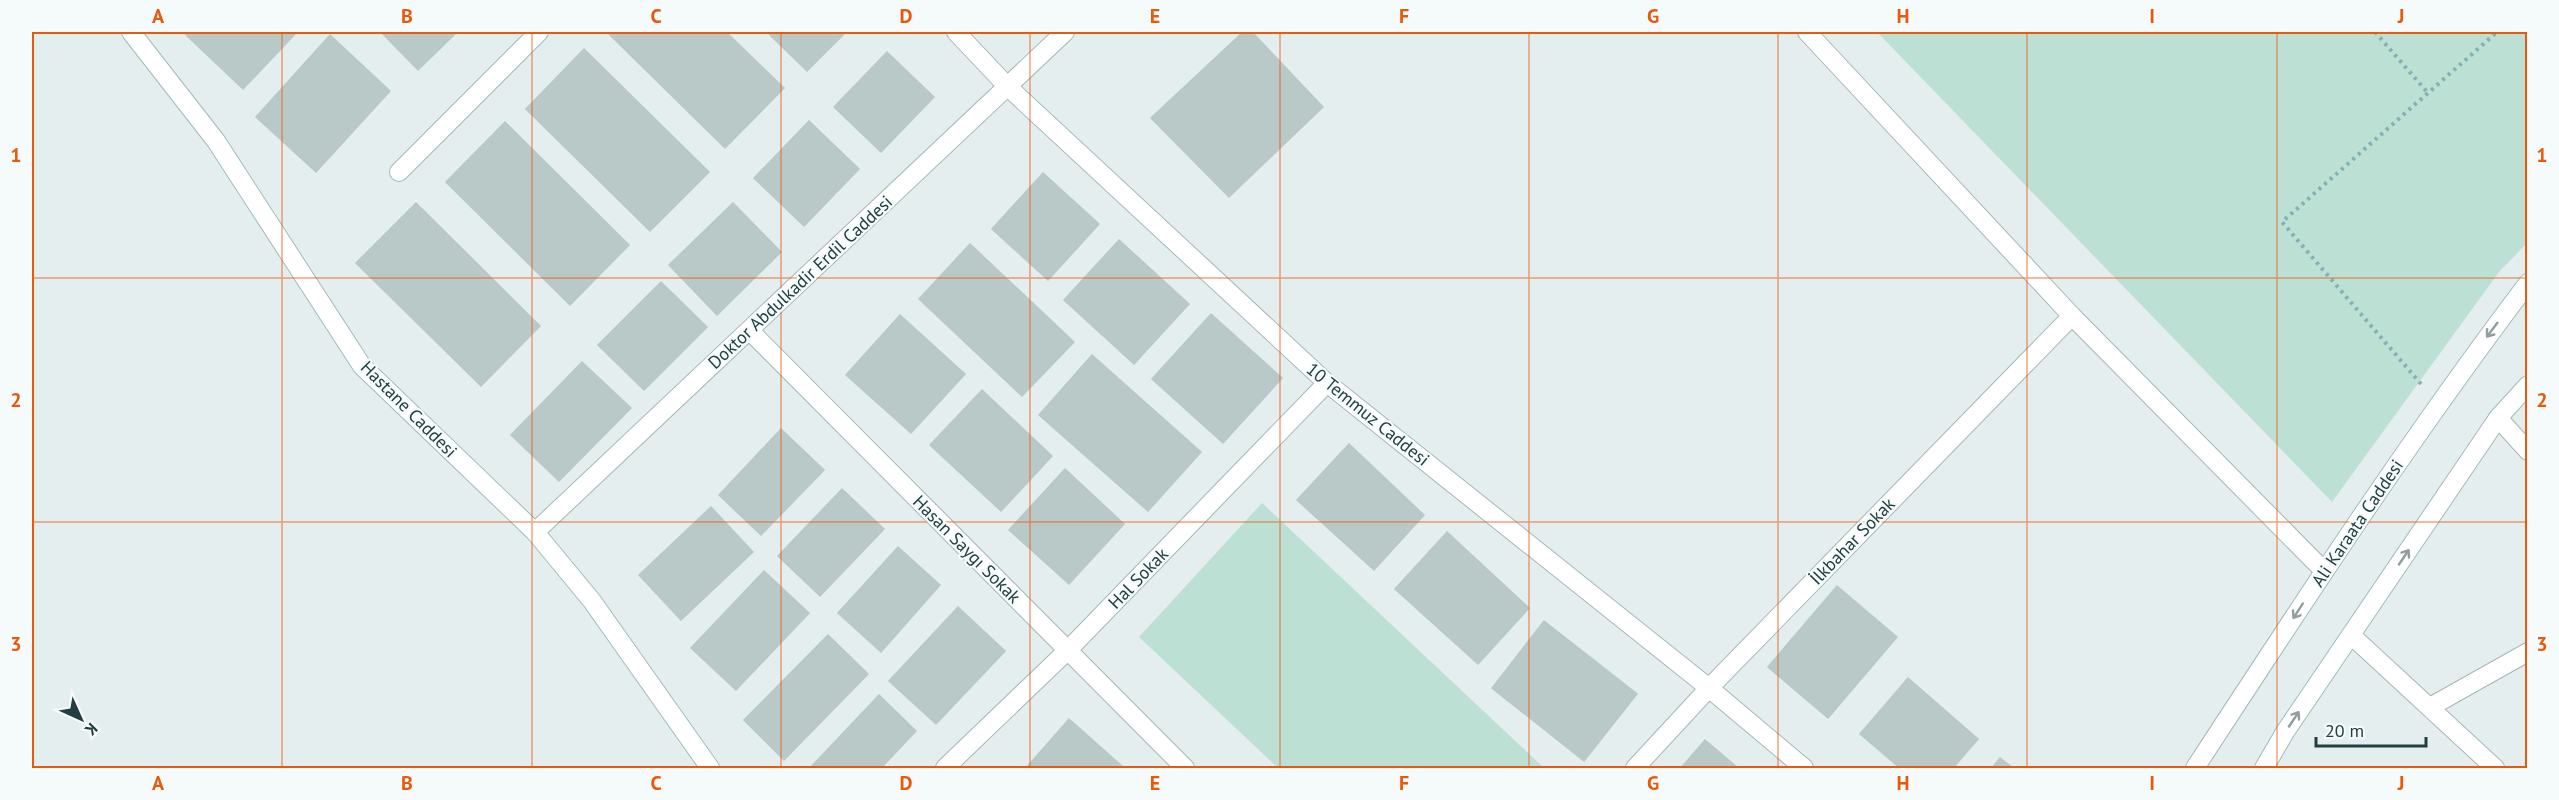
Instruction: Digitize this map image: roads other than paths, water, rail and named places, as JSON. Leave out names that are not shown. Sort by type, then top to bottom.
[{"type":"street","name":"Hastane Caddesi","points":[[131,32],[216,141],[362,366],[535,532],[592,601],[710,768]]},
{"type":"street","points":[[399,172],[539,32]]},
{"type":"street","name":"10 Temmuz Caddesi","points":[[956,32],[1006,86],[1327,383],[1709,688],[1804,768]]},
{"type":"street","name":"Doktor Abdulkadir Erdil Caddesi","points":[[535,532],[1065,32]]},
{"type":"street","points":[[1807,32],[2073,316],[2324,571]]},
{"type":"street","name":"Ali Karaata Caddesi","points":[[2195,768],[2324,571],[2439,405],[2528,284]]},
{"type":"street","name":"İlkbahar Sokak","points":[[1635,768],[1709,688],[2073,316]]},
{"type":"street","name":"Hasan Saygı Sokak","points":[[749,330],[1185,768]]},
{"type":"street","name":"Hal Sokak","points":[[945,768],[1068,650],[1327,383]]},
{"type":"street","points":[[2264,768],[2498,418],[2528,385]]},
{"type":"street","points":[[2498,418],[2528,451]]},
{"type":"street","points":[[2351,635],[2494,768]]},
{"type":"street","points":[[2430,707],[2528,652]]}]
